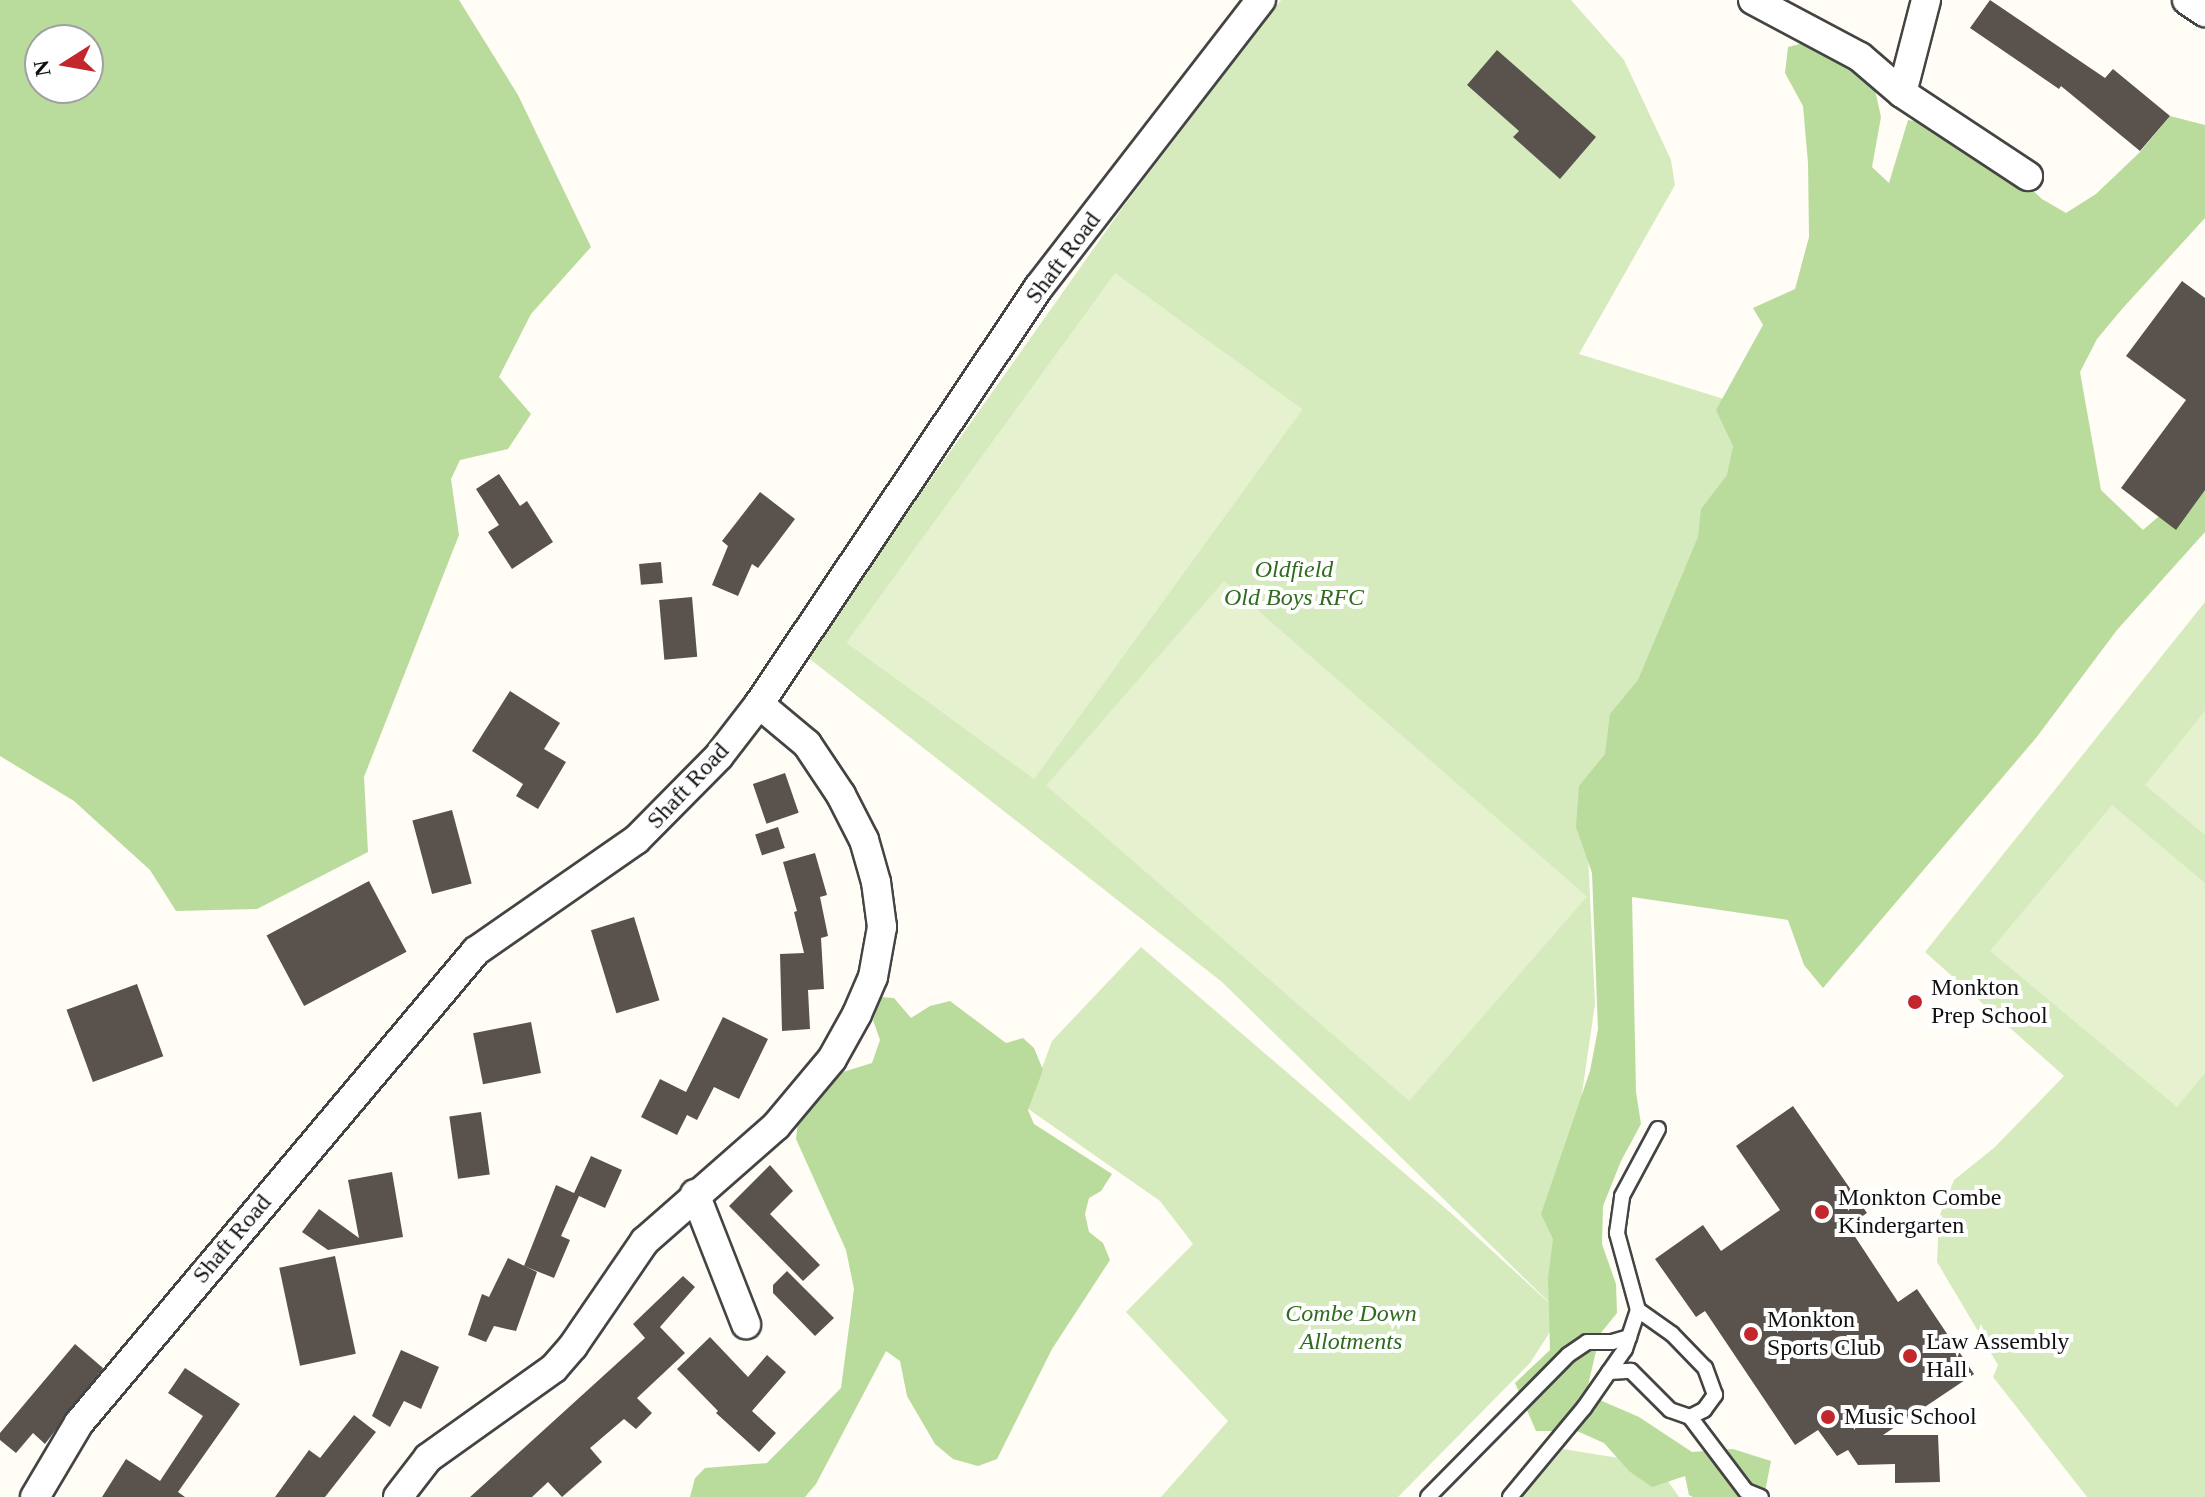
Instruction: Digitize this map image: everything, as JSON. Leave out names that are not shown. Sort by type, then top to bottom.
[{"type":"street","name":"Shaft Road","points":[[35,1497],[88,1412],[476,951],[636,840],[719,756],[759,704],[1039,287],[1261,0]]},
{"type":"street","points":[[1753,0],[1860,57],[1902,93],[2028,176]]},
{"type":"street","points":[[1902,93],[1926,0]]},
{"type":"street","points":[[2187,0],[2205,12]]},
{"type":"street","points":[[398,1497],[428,1458],[554,1368],[573,1346],[645,1241],[776,1126],[832,1059],[873,977],[882,927],[876,882],[864,840],[841,795],[807,744],[759,704]]},
{"type":"street","points":[[695,1194],[746,1324]]},
{"type":"lane","points":[[1510,1497],[1576,1419],[1629,1337],[1638,1310],[1617,1233],[1622,1196],[1658,1129]]},
{"type":"lane","points":[[1638,1310],[1672,1334],[1705,1368],[1715,1395],[1704,1410],[1690,1417]]},
{"type":"lane","points":[[1428,1497],[1568,1355],[1587,1342],[1612,1342],[1629,1337]]},
{"type":"lane","points":[[1609,1372],[1631,1371],[1670,1410],[1690,1417],[1746,1491],[1761,1497]]},
{"type":"green space","points":[[0,0],[459,0],[518,95],[591,247],[531,314],[499,377],[531,414],[508,449],[460,460],[451,479],[459,535],[364,777],[368,852],[257,909],[176,911],[150,870],[74,801],[0,756]]},
{"type":"green space","name":"Oldfield Old Boys RFC","points":[[1281,0],[1571,0],[1624,60],[1671,160],[1675,185],[1579,354],[1769,413],[1588,853],[1595,1004],[1580,1107],[1561,1315],[1530,1363],[1398,1497],[1161,1497],[1228,1421],[1126,1312],[1193,1244],[1160,1201],[1027,1108],[1052,1041],[1141,947],[1452,1214],[1559,1312],[1222,982],[806,656],[1123,207]]},
{"type":"green space","points":[[1807,42],[1837,54],[1873,81],[1881,117],[1872,167],[1889,183],[1908,120],[1938,125],[2004,164],[2042,199],[2066,213],[2096,194],[2140,152],[2170,116],[2205,125],[2205,218],[2097,339],[2080,372],[2101,490],[2143,530],[2172,505],[2205,458],[2205,532],[2117,630],[2036,738],[1823,988],[1804,965],[1788,920],[1632,897],[1636,1092],[1641,1124],[1621,1161],[1603,1206],[1602,1244],[1616,1284],[1617,1313],[1600,1334],[1586,1394],[1639,1417],[1692,1452],[1733,1449],[1771,1461],[1764,1497],[1693,1497],[1689,1495],[1685,1476],[1652,1487],[1629,1471],[1604,1443],[1577,1431],[1536,1431],[1515,1383],[1550,1350],[1548,1278],[1553,1239],[1541,1214],[1590,1071],[1598,1029],[1592,873],[1576,827],[1579,786],[1605,754],[1610,714],[1638,680],[1698,537],[1701,509],[1727,475],[1733,446],[1716,410],[1763,325],[1753,308],[1795,289],[1809,237],[1808,163],[1803,106],[1785,73],[1788,47]]},
{"type":"green space","points":[[1115,273],[1303,409],[1034,779],[846,643]]},
{"type":"green space","points":[[1224,581],[1587,897],[1409,1101],[1046,786]]},
{"type":"green space","points":[[2205,602],[2205,1497],[2087,1497],[1993,1377],[1998,1365],[1937,1262],[1939,1217],[1954,1180],[1995,1147],[2064,1076],[1925,952]]},
{"type":"green space","points":[[2205,711],[2205,835],[2145,785]]},
{"type":"green space","points":[[2112,805],[2205,883],[2205,1073],[2177,1107],[1990,951]]},
{"type":"green space","points":[[881,997],[894,998],[911,1018],[930,1006],[950,1001],[1006,1043],[1023,1038],[1034,1048],[1043,1070],[1028,1110],[1034,1124],[1112,1174],[1101,1191],[1089,1198],[1085,1214],[1089,1232],[1103,1243],[1110,1260],[1052,1349],[997,1459],[978,1466],[953,1459],[935,1444],[907,1396],[900,1361],[886,1351],[816,1484],[805,1497],[690,1497],[695,1478],[705,1468],[767,1463],[841,1388],[854,1289],[846,1250],[796,1139],[799,1114],[827,1082],[843,1072],[872,1063],[880,1040],[873,1020]]},
{"type":"green space","points":[[1563,1449],[1656,1464],[1679,1497],[1522,1497]]},
{"type":"building","points":[[1990,0],[2105,78],[2113,69],[2170,116],[2140,151],[2061,86],[2059,89],[1970,28]]},
{"type":"building","points":[[1497,50],[1596,137],[1560,179],[1513,137],[1519,131],[1467,85]]},
{"type":"building","points":[[2182,281],[2205,298],[2205,490],[2176,530],[2121,488],[2186,400],[2126,356]]},
{"type":"building","points":[[499,474],[520,506],[527,501],[553,542],[512,569],[488,532],[499,525],[476,489]]},
{"type":"building","points":[[760,492],[795,519],[758,568],[752,564],[738,596],[712,585],[728,546],[722,541]]},
{"type":"building","points":[[661,562],[663,583],[641,585],[639,564]]},
{"type":"building","points":[[692,597],[697,657],[664,660],[659,600]]},
{"type":"building","points":[[510,691],[560,723],[544,749],[566,762],[538,809],[516,796],[523,784],[472,751]]},
{"type":"building","points":[[785,773],[799,813],[767,824],[753,784]]},
{"type":"building","points":[[452,810],[472,883],[432,894],[412,821]]},
{"type":"building","points":[[778,827],[785,848],[762,855],[755,834]]},
{"type":"building","points":[[815,853],[827,895],[820,897],[828,936],[821,938],[824,989],[808,990],[810,1029],[782,1031],[780,954],[804,953],[794,912],[797,911],[783,862]]},
{"type":"building","points":[[369,881],[407,952],[304,1006],[267,935]]},
{"type":"building","points":[[634,917],[659,1000],[616,1013],[591,930]]},
{"type":"building","points":[[137,984],[163,1056],[93,1082],[67,1010]]},
{"type":"building","points":[[723,1017],[768,1039],[739,1099],[714,1087],[697,1120],[687,1115],[677,1135],[641,1117],[660,1079],[686,1092]]},
{"type":"building","points":[[531,1022],[541,1073],[483,1084],[473,1033]]},
{"type":"building","points":[[1793,1106],[1867,1213],[1848,1226],[1898,1302],[1917,1289],[1974,1374],[1883,1435],[1938,1435],[1940,1482],[1895,1483],[1895,1464],[1858,1465],[1848,1450],[1837,1456],[1818,1430],[1795,1445],[1705,1311],[1696,1317],[1655,1259],[1703,1225],[1721,1251],[1780,1210],[1736,1146]]},
{"type":"building","points":[[481,1112],[490,1174],[458,1179],[449,1116]]},
{"type":"building","points":[[591,1156],[622,1170],[605,1208],[579,1196],[561,1236],[570,1240],[554,1278],[524,1266],[556,1185],[574,1193]]},
{"type":"building","points":[[770,1165],[793,1191],[770,1214],[820,1265],[803,1281],[729,1206]]},
{"type":"building","points":[[392,1172],[403,1237],[328,1250],[302,1232],[319,1209],[359,1238],[348,1180]]},
{"type":"building","points":[[335,1256],[356,1354],[300,1366],[279,1268]]},
{"type":"building","points":[[508,1258],[537,1272],[516,1331],[494,1326],[486,1342],[468,1335],[482,1294],[489,1297]]},
{"type":"building","points":[[787,1271],[834,1318],[815,1336],[773,1293],[773,1285]]},
{"type":"building","points":[[683,1276],[695,1287],[660,1327],[685,1353],[637,1398],[652,1413],[636,1429],[624,1419],[590,1448],[602,1462],[562,1497],[548,1482],[532,1497],[470,1497],[645,1338],[633,1324]]},
{"type":"building","points":[[710,1337],[748,1377],[767,1355],[786,1372],[752,1411],[776,1433],[759,1452],[716,1413],[718,1411],[677,1369]]},
{"type":"building","points":[[75,1344],[103,1368],[45,1444],[33,1433],[16,1453],[0,1440],[0,1433]]},
{"type":"building","points":[[401,1350],[439,1367],[421,1409],[404,1401],[390,1427],[372,1416]]},
{"type":"building","points":[[185,1368],[240,1404],[178,1492],[185,1497],[102,1497],[126,1459],[160,1481],[203,1416],[168,1393]]},
{"type":"building","points":[[354,1415],[376,1432],[325,1497],[275,1497],[309,1450],[320,1458]]},
{"type":"place","name":"Monkton Prep School","points":[[1915,1002]]},
{"type":"place","name":"Monkton Combe Kindergarten","points":[[1822,1212]]},
{"type":"place","name":"Monkton Sports Club","points":[[1751,1334]]},
{"type":"place","name":"Law Assembly Hall","points":[[1910,1356]]},
{"type":"place","name":"Music School","points":[[1828,1417]]},
{"type":"park label","name":"Combe Down Allotments","points":[[1351,1328]]}]
